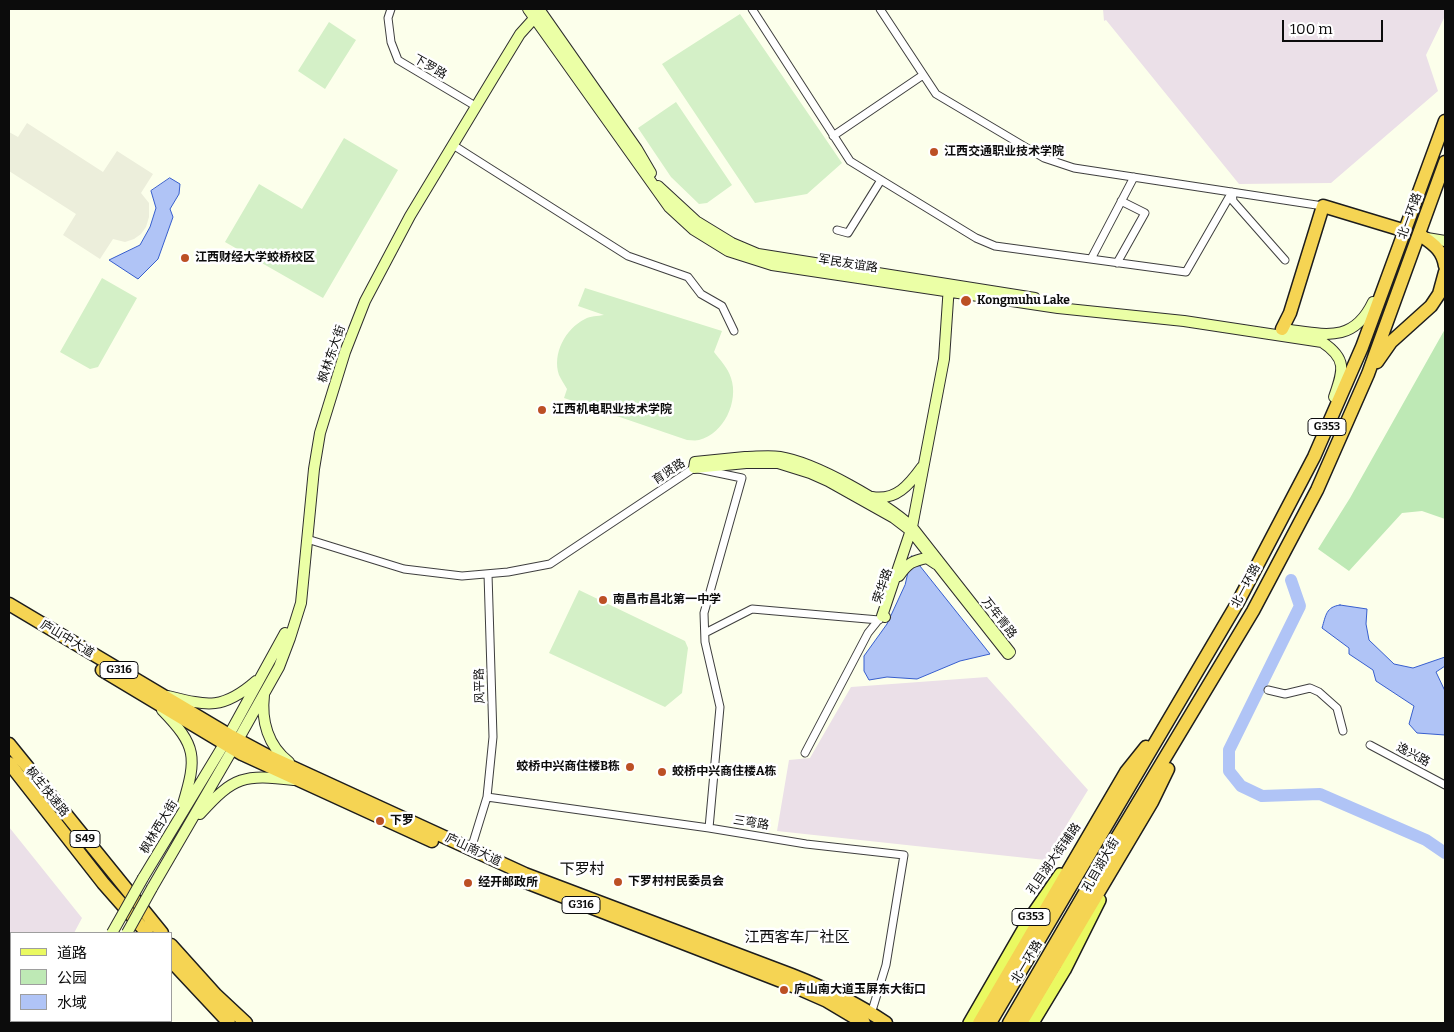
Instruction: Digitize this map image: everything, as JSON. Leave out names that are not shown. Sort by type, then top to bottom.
[{"type":"highway","name":"北一环路","points":[[990,1023],[1006,987],[1172,715],[1238,602],[1314,457],[1362,347],[1445,121]]},
{"type":"highway","name":"北一环路","points":[[1196,707],[1253,611],[1312,498],[1368,374],[1445,162]]},
{"type":"highway","points":[[1281,332],[1290,312],[1322,206],[1399,229]]},
{"type":"highway","points":[[1423,237],[1439,249],[1444,258],[1445,266]]},
{"type":"highway","points":[[1368,374],[1391,342],[1431,306],[1440,294],[1445,272]]},
{"type":"highway","name":"庐山中大道","points":[[9,604],[157,698]]},
{"type":"highway","name":"庐山中大道","points":[[9,613],[231,742]]},
{"type":"highway","name":"G353","points":[[1127,846],[1152,802],[1196,707]]},
{"type":"highway","name":"孔目湖大街","points":[[1009,1023],[1028,1000],[1196,707]]},
{"type":"highway","name":"G353","points":[[1101,815],[1126,772],[1172,715]]},
{"type":"highway","name":"庐山南大道","points":[[231,742],[262,764],[301,776],[525,874],[792,974],[832,992],[868,1018]]},
{"type":"highway","name":"枫生快速路","points":[[9,744],[161,932]]},
{"type":"highway","name":"枫生快速路","points":[[9,763],[103,883],[146,932]]},
{"type":"highway","name":"庐山南大道","points":[[301,776],[542,890],[786,983],[868,1018],[886,1023]]},
{"type":"highway","points":[[979,1023],[1006,987],[1101,815]]},
{"type":"highway","points":[[1021,1023],[1028,1000],[1127,846]]},
{"type":"highway","points":[[172,946],[216,995],[246,1023]]},
{"type":"highway","points":[[172,962],[229,1023]]},
{"type":"main road","name":"孔目湖大街辅路","points":[[969,1023],[1029,919],[1101,815]]},
{"type":"main road","name":"G353","points":[[1033,1023],[1065,970],[1127,846]]},
{"type":"street","name":"下罗路","points":[[391,9],[388,18],[391,42],[398,60],[472,104]]},
{"type":"street","points":[[752,9],[850,161],[976,238],[995,246],[1186,272],[1232,192]]},
{"type":"street","points":[[880,9],[936,94],[1044,158],[1074,168],[1322,206]]},
{"type":"street","name":"枫林东大街","points":[[231,742],[262,676],[282,640],[296,604],[312,450],[325,395],[340,348],[366,289],[407,214],[517,29],[534,11]]},
{"type":"street","name":"枫林东大街","points":[[231,742],[265,692],[282,660],[301,604],[314,469],[320,433],[345,352],[365,300],[410,216],[534,11]]},
{"type":"street","name":"军民友谊路","points":[[534,11],[669,207],[694,230],[728,251],[772,265],[1056,301],[1184,315],[1281,332]]},
{"type":"street","points":[[834,136],[923,75]]},
{"type":"street","points":[[453,145],[628,256],[688,277],[701,294],[722,306],[734,331]]},
{"type":"street","points":[[1091,260],[1134,177]]},
{"type":"street","points":[[837,230],[848,233],[882,180]]},
{"type":"street","points":[[1232,192],[1233,201],[1285,260]]},
{"type":"street","points":[[1117,263],[1145,213],[1121,201]]},
{"type":"street","points":[[1423,237],[1445,241]]},
{"type":"street","points":[[1281,332],[1325,335],[1340,334],[1350,330],[1368,312],[1399,249]]},
{"type":"street","name":"荣华路","points":[[880,618],[912,531],[944,358],[951,288]]},
{"type":"street","name":"荣华路","points":[[880,618],[885,617],[912,531],[948,358],[951,288]]},
{"type":"street","points":[[1281,332],[1322,342],[1340,356],[1342,363],[1341,378],[1314,457]]},
{"type":"street","name":"万年青路","points":[[694,468],[695,462],[745,457],[780,457],[813,467],[896,513],[912,531],[1010,652],[1008,654],[912,531],[894,518],[810,472],[778,463],[746,463],[694,468]]},
{"type":"street","points":[[868,497],[881,499],[900,492],[909,485],[924,464]]},
{"type":"street","name":"育贤路","points":[[307,539],[404,569],[462,576],[488,574],[550,564],[694,468],[742,478],[704,613],[705,633],[720,707],[709,828]]},
{"type":"street","points":[[899,577],[908,564],[918,560],[927,558],[937,564]]},
{"type":"street","name":"风平路","points":[[487,797],[493,737],[488,574]]},
{"type":"street","points":[[705,633],[752,609],[880,618]]},
{"type":"street","points":[[806,753],[868,633],[880,618]]},
{"type":"street","points":[[157,698],[208,704],[221,703],[245,690],[262,676]]},
{"type":"street","points":[[1268,690],[1285,694],[1310,688],[1319,692],[1337,708],[1343,731]]},
{"type":"street","points":[[265,692],[264,717],[268,734],[278,753],[301,776]]},
{"type":"street","points":[[157,698],[177,725],[192,752],[193,766],[190,782],[179,818]]},
{"type":"street","name":"枫林西大街","points":[[113,932],[179,818],[231,742]]},
{"type":"street","name":"枫林西大街","points":[[128,932],[178,843],[231,742]]},
{"type":"street","name":"逸兴路","points":[[1370,745],[1445,785]]},
{"type":"street","points":[[178,843],[213,800],[235,782],[256,777],[301,776]]},
{"type":"street","points":[[471,849],[487,797]]},
{"type":"street","name":"三弯路","points":[[487,797],[709,828],[806,844],[904,855],[886,964],[868,1018]]},
{"type":"shaded area","points":[[1103,9],[1445,9],[1445,16],[1426,55],[1438,91],[1331,183],[1239,184],[1106,20],[1104,21]]},
{"type":"shaded area","points":[[27,123],[103,172],[117,151],[153,174],[141,193],[149,203],[149,217],[146,227],[141,234],[125,242],[113,239],[100,259],[63,235],[76,214],[9,171],[9,132],[18,137]]},
{"type":"shaded area","points":[[987,677],[1088,790],[1045,860],[777,831],[789,760],[810,758],[851,687]]},
{"type":"shaded area","points":[[9,827],[82,918],[75,932],[10,932],[10,1022],[26,1022],[9,1023]]},
{"type":"green space","points":[[740,14],[842,163],[807,194],[755,203],[662,64]]},
{"type":"green space","points":[[329,22],[356,40],[325,89],[298,71]]},
{"type":"green space","points":[[676,102],[732,185],[707,203],[699,204],[671,177],[638,128]]},
{"type":"green space","points":[[344,138],[398,170],[323,298],[225,242],[259,184],[302,209]]},
{"type":"green space","points":[[102,278],[137,298],[98,367],[90,369],[60,352]]},
{"type":"green space","points":[[585,288],[722,331],[714,352],[730,374],[733,397],[727,415],[716,431],[708,437],[699,440],[687,440],[564,398],[567,389],[557,367],[557,359],[562,343],[578,323],[589,317],[604,315],[578,306]]},
{"type":"green space","points":[[1445,329],[1445,519],[1422,511],[1402,513],[1349,571],[1318,549],[1350,498]]},
{"type":"green space","points":[[579,590],[685,641],[688,648],[682,693],[665,707],[549,653]]},
{"type":"water","points":[[170,178],[180,184],[179,194],[170,209],[173,217],[158,259],[138,279],[109,260],[140,245],[150,227],[156,208],[151,191]]},
{"type":"water","points":[[912,556],[990,654],[960,661],[917,679],[887,677],[869,680],[864,671],[864,656],[887,624],[905,585]]},
{"type":"water","points":[[1340,605],[1367,609],[1366,624],[1369,640],[1394,664],[1413,668],[1445,657],[1445,666],[1436,672],[1445,691],[1445,735],[1417,733],[1409,724],[1414,706],[1376,681],[1373,670],[1349,654],[1349,648],[1322,628],[1329,610]]},
{"type":"waterway","points":[[1291,580],[1300,606],[1229,750],[1229,771],[1241,786],[1262,796],[1320,794],[1426,840],[1445,853]]},
{"type":"place","name":"江西交通职业技术学院","points":[[934,152]]},
{"type":"place","name":"江西财经大学蛟桥校区","points":[[185,258]]},
{"type":"place","name":"Kongmuhu Lake","points":[[966,301]]},
{"type":"place","name":"江西机电职业技术学院","points":[[542,410]]},
{"type":"place","name":"南昌市昌北第一中学","points":[[603,600]]},
{"type":"place","name":"蛟桥中兴商住楼B栋","points":[[630,767]]},
{"type":"place","name":"蛟桥中兴商住楼A栋","points":[[662,772]]},
{"type":"place","name":"下罗","points":[[380,821]]},
{"type":"place","name":"下罗村村民委员会","points":[[618,882]]},
{"type":"place","name":"经开邮政所","points":[[468,883]]},
{"type":"place","name":"庐山南大道玉屏东大街口","points":[[784,990]]},
{"type":"district","name":"下罗村","points":[[582,870]]},
{"type":"district","name":"江西客车厂社区","points":[[797,938]]}]
